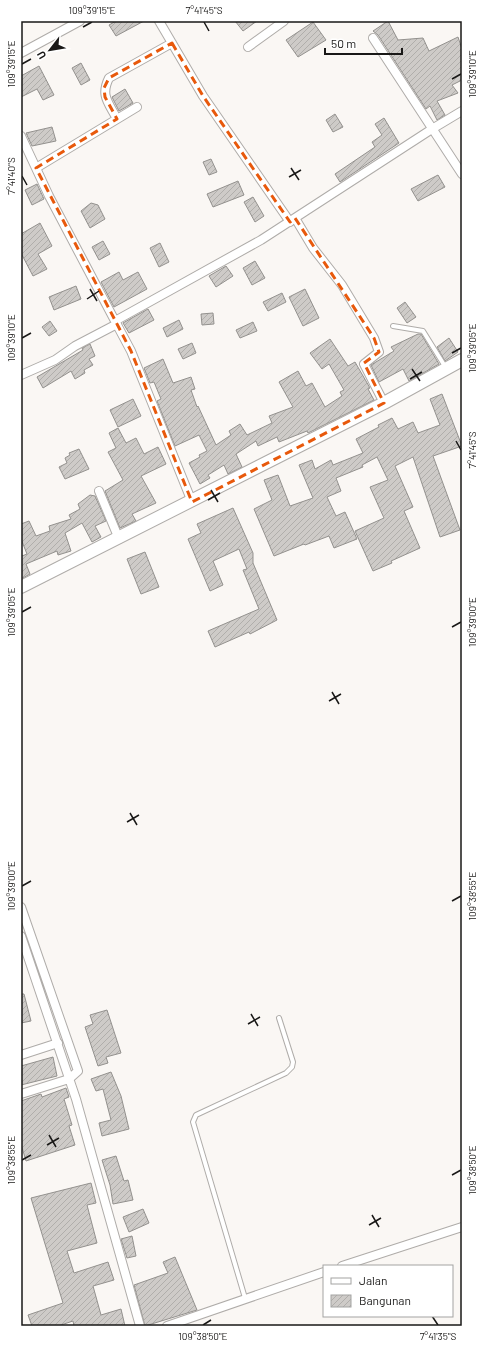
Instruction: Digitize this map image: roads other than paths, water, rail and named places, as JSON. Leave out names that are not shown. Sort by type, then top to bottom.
[{"type":"street","points":[[21,53],[80,21]]},
{"type":"street","points":[[159,21],[203,96],[292,220],[342,285],[374,338],[379,352],[364,364],[384,403]]},
{"type":"street","points":[[248,47],[284,21]]},
{"type":"street","points":[[373,38],[462,174]]},
{"type":"street","points":[[117,119],[105,97],[104,88],[109,78],[172,43]]},
{"type":"street","points":[[36,168],[137,107]]},
{"type":"street","points":[[21,375],[55,360],[75,346],[116,322],[261,240],[462,111]]},
{"type":"street","points":[[21,136],[36,168],[131,351],[192,502]]},
{"type":"street","points":[[21,588],[384,403],[462,360]]},
{"type":"street","points":[[99,491],[118,539]]},
{"type":"street","points":[[21,907],[78,1066],[78,1071],[76,1074],[69,1079],[21,1094]]},
{"type":"street","points":[[21,936],[69,1079],[140,1326]]},
{"type":"street","points":[[21,1055],[58,1043]]},
{"type":"street","points":[[345,1265],[462,1227]]},
{"type":"street","points":[[167,1326],[244,1298],[323,1272]]},
{"type":"lane","points":[[393,326],[424,332],[446,368]]},
{"type":"lane","points":[[244,1298],[193,1122],[196,1115],[286,1073],[292,1067],[293,1062],[279,1018]]}]
